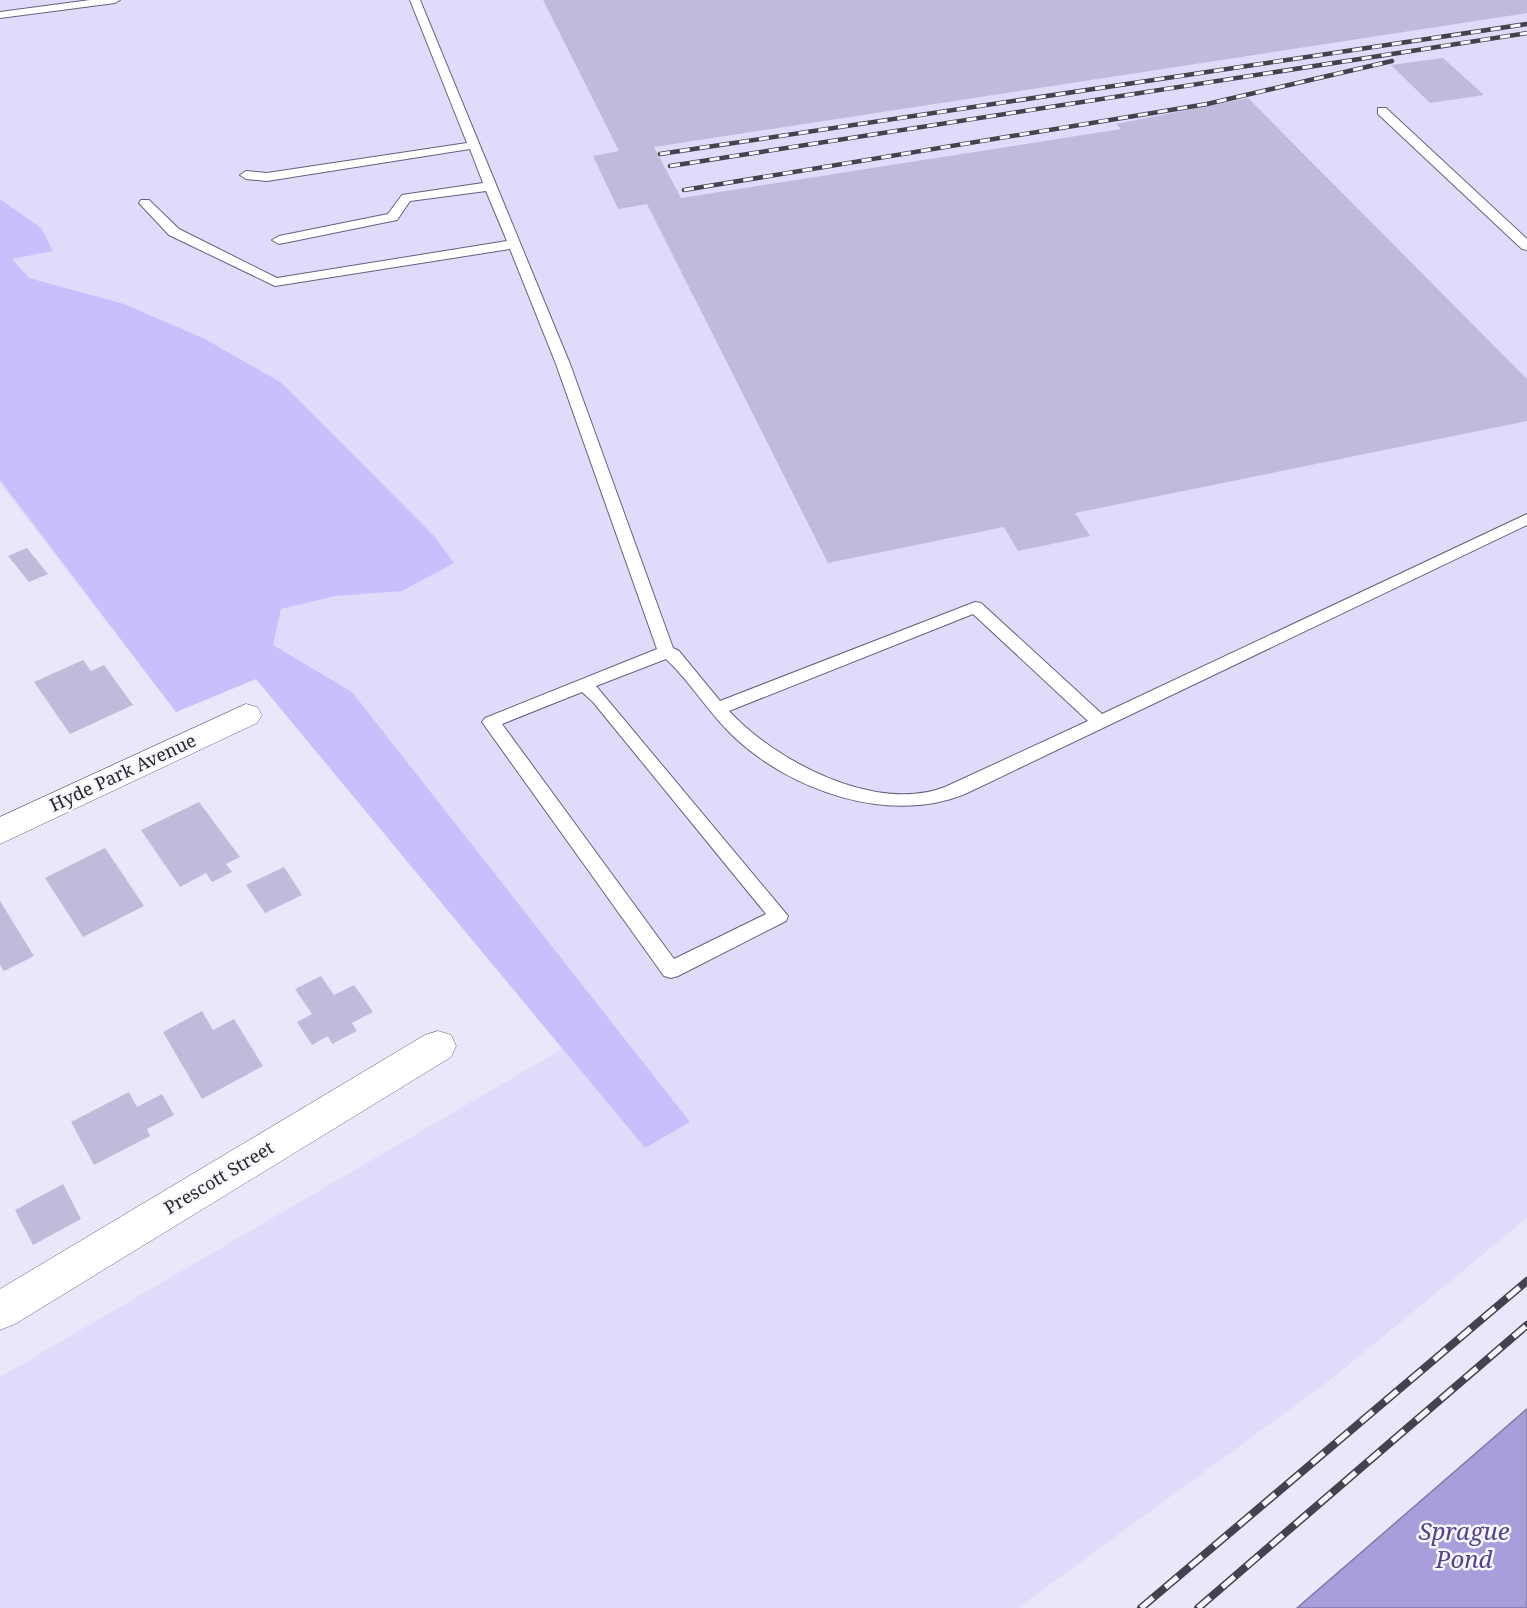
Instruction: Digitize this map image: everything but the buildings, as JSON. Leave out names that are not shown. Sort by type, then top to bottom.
[{"type":"street","name":"Hyde Park Avenue","points":[[0,831],[246,715]]},
{"type":"street","name":"Prescott Street","points":[[0,1311],[438,1046]]},
{"type":"lane","points":[[0,15],[115,0]]},
{"type":"lane","points":[[415,0],[562,364],[666,652]]},
{"type":"lane","points":[[1382,111],[1527,246]]},
{"type":"lane","points":[[246,175],[267,177],[475,145]]},
{"type":"lane","points":[[279,240],[392,216],[406,198],[492,186]]},
{"type":"lane","points":[[145,203],[174,232],[275,282],[514,244]]},
{"type":"lane","points":[[585,686],[599,698],[779,916],[671,970],[491,722],[666,652],[673,655],[759,750],[788,768],[846,790],[902,800],[930,799],[959,789],[1527,519]]},
{"type":"lane","points":[[719,708],[975,607],[1100,722]]},
{"type":"shaded area","points":[[0,0],[1527,0],[1527,1218],[1334,1377],[1018,1608],[0,1608],[0,1377],[562,1049],[256,679],[176,712],[0,484]]},
{"type":"shaded area","points":[[0,199],[41,228],[53,251],[12,259],[29,278],[124,304],[205,339],[282,383],[434,536],[454,563],[402,591],[335,596],[281,609],[273,645],[352,692],[690,1122],[645,1148],[256,679],[176,712],[0,480]]},
{"type":"water","name":"Sprague Pond","points":[[1527,1409],[1527,1608],[1297,1608]]},
{"type":"railway","points":[[660,154],[1527,24]]},
{"type":"railway","points":[[670,166],[1527,33]]},
{"type":"railway","points":[[684,190],[1207,104],[1392,61]]},
{"type":"railway","points":[[1141,1608],[1527,1281]]},
{"type":"railway","points":[[1198,1608],[1527,1325]]}]
